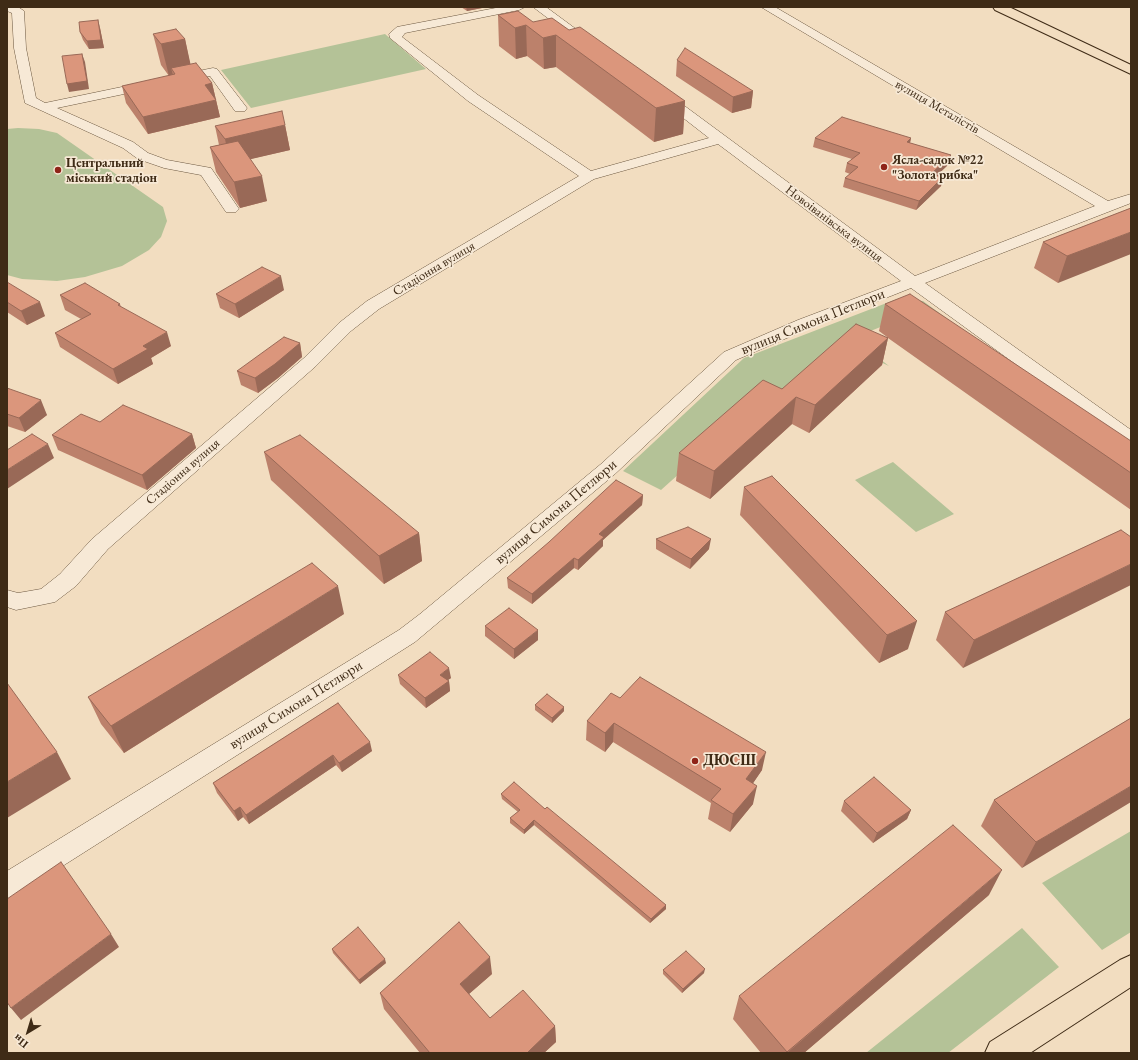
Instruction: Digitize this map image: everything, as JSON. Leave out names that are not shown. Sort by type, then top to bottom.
[{"type":"main road","points":[[999,7],[1131,70]]},
{"type":"main road","points":[[1001,1053],[1131,970]]},
{"type":"street","points":[[7,7],[18,11],[20,48],[30,100],[128,145],[143,156],[164,164],[206,171],[231,209]]},
{"type":"street","points":[[519,7],[401,30],[395,34],[396,38],[473,98],[589,176]]},
{"type":"street","points":[[540,8],[560,7]]},
{"type":"street","name":"вулиця Металістів","points":[[767,7],[1107,207]]},
{"type":"street","points":[[540,8],[606,56]]},
{"type":"street","points":[[43,107],[213,72],[240,108]]},
{"type":"street","name":"Новоіванівська вулиця","points":[[651,88],[913,282],[1131,439]]},
{"type":"street","name":"Стадіонна вулиця","points":[[7,598],[16,602],[47,596],[68,580],[100,544],[310,362],[345,326],[373,305],[589,176],[720,139]]},
{"type":"street","name":"вулиця Симона Петлюри","points":[[7,886],[407,636],[608,469],[730,356],[804,324],[1131,198]]},
{"type":"green space","points":[[385,34],[426,69],[251,108],[221,70]]},
{"type":"green space","name":"Центральний міський стадіон","points":[[7,129],[39,129],[57,133],[163,207],[167,221],[161,237],[149,250],[122,266],[85,277],[57,281],[22,279],[7,275]]},
{"type":"green space","points":[[897,299],[923,301],[1131,453],[903,318],[853,338],[889,366],[849,347],[775,411],[758,403],[661,490],[623,471],[744,358]]},
{"type":"green space","points":[[893,462],[954,514],[916,532],[855,480]]},
{"type":"green space","points":[[1131,831],[1131,932],[1102,950],[1042,883]]},
{"type":"green space","points":[[1022,928],[1059,967],[948,1053],[866,1053]]},
{"type":"building","points":[[518,11],[533,22],[552,18],[569,30],[580,27],[685,101],[656,108],[556,35],[543,38],[526,25],[515,28],[498,15]]},
{"type":"building","points":[[98,20],[101,40],[87,41],[80,32],[79,22]]},
{"type":"building","points":[[176,29],[185,39],[161,44],[153,34]]},
{"type":"building","points":[[685,48],[753,91],[733,97],[677,60]]},
{"type":"building","points":[[82,54],[87,81],[67,84],[62,56]]},
{"type":"building","points":[[196,63],[212,83],[205,85],[216,100],[143,117],[122,86],[175,74],[171,68]]},
{"type":"building","points":[[282,111],[285,125],[225,139],[215,126]]},
{"type":"building","points":[[842,117],[911,138],[907,142],[951,155],[931,174],[943,177],[919,201],[845,178],[858,167],[847,163],[860,153],[815,138]]},
{"type":"building","points":[[238,141],[262,176],[234,182],[210,147]]},
{"type":"building","points":[[1131,208],[1131,232],[1067,256],[1043,242]]},
{"type":"building","points":[[262,267],[281,276],[235,304],[216,294]]},
{"type":"building","points":[[7,282],[40,302],[21,311],[7,302]]},
{"type":"building","points":[[85,283],[120,304],[118,305],[167,332],[143,346],[148,349],[113,369],[55,333],[91,314],[60,295]]},
{"type":"building","points":[[910,294],[1131,441],[1131,473],[885,304]]},
{"type":"building","points":[[856,324],[888,338],[815,405],[796,397],[714,471],[679,453],[763,380],[782,389]]},
{"type":"building","points":[[284,337],[300,343],[275,364],[255,378],[237,371]]},
{"type":"building","points":[[7,388],[41,400],[19,418],[7,414]]},
{"type":"building","points":[[123,405],[192,434],[142,475],[52,435],[81,414],[100,422]]},
{"type":"building","points":[[32,434],[48,444],[7,470],[7,450]]},
{"type":"building","points":[[300,435],[419,533],[379,556],[264,452]]},
{"type":"building","points":[[772,476],[917,621],[887,635],[744,487]]},
{"type":"building","points":[[616,480],[643,495],[599,534],[604,537],[578,560],[574,558],[532,594],[507,578],[549,542]]},
{"type":"building","points":[[688,527],[711,539],[691,559],[656,539]]},
{"type":"building","points":[[1121,530],[1131,537],[1131,564],[974,640],[945,612]]},
{"type":"building","points":[[312,563],[338,586],[111,726],[88,697]]},
{"type":"building","points":[[509,608],[538,630],[514,649],[485,626]]},
{"type":"building","points":[[430,652],[449,668],[440,675],[449,681],[425,698],[398,675]]},
{"type":"building","name":"ДЮСШ","points":[[640,677],[766,752],[746,779],[757,786],[733,814],[711,800],[721,789],[614,723],[605,733],[587,721],[611,693],[620,698]]},
{"type":"building","points":[[7,683],[57,752],[7,782]]},
{"type":"building","points":[[547,694],[564,707],[552,718],[535,705]]},
{"type":"building","points":[[338,703],[370,742],[339,763],[333,755],[246,815],[240,807],[234,811],[213,783]]},
{"type":"building","points":[[1131,718],[1131,786],[1036,842],[994,800]]},
{"type":"building","points":[[874,777],[911,810],[877,833],[844,801]]},
{"type":"building","points":[[514,782],[545,809],[547,807],[666,905],[651,919],[534,820],[524,830],[510,818],[520,810],[501,794]]},
{"type":"building","points":[[953,825],[1002,870],[787,1052],[739,996]]},
{"type":"building","points":[[61,862],[111,934],[11,1008],[7,1002],[7,899]]},
{"type":"building","points":[[459,922],[490,957],[460,984],[490,1018],[523,990],[555,1026],[527,1053],[430,1053],[380,993]]},
{"type":"building","points":[[358,927],[385,959],[359,980],[332,949]]},
{"type":"building","points":[[686,951],[705,969],[683,989],[663,970]]},
{"type":"place","name":"Ясла-садок №22 \"Золота рибка\"","points":[[884,167]]},
{"type":"place","name":"Центральний міський стадіон","points":[[58,170]]},
{"type":"place","name":"ДЮСШ","points":[[695,761]]}]
